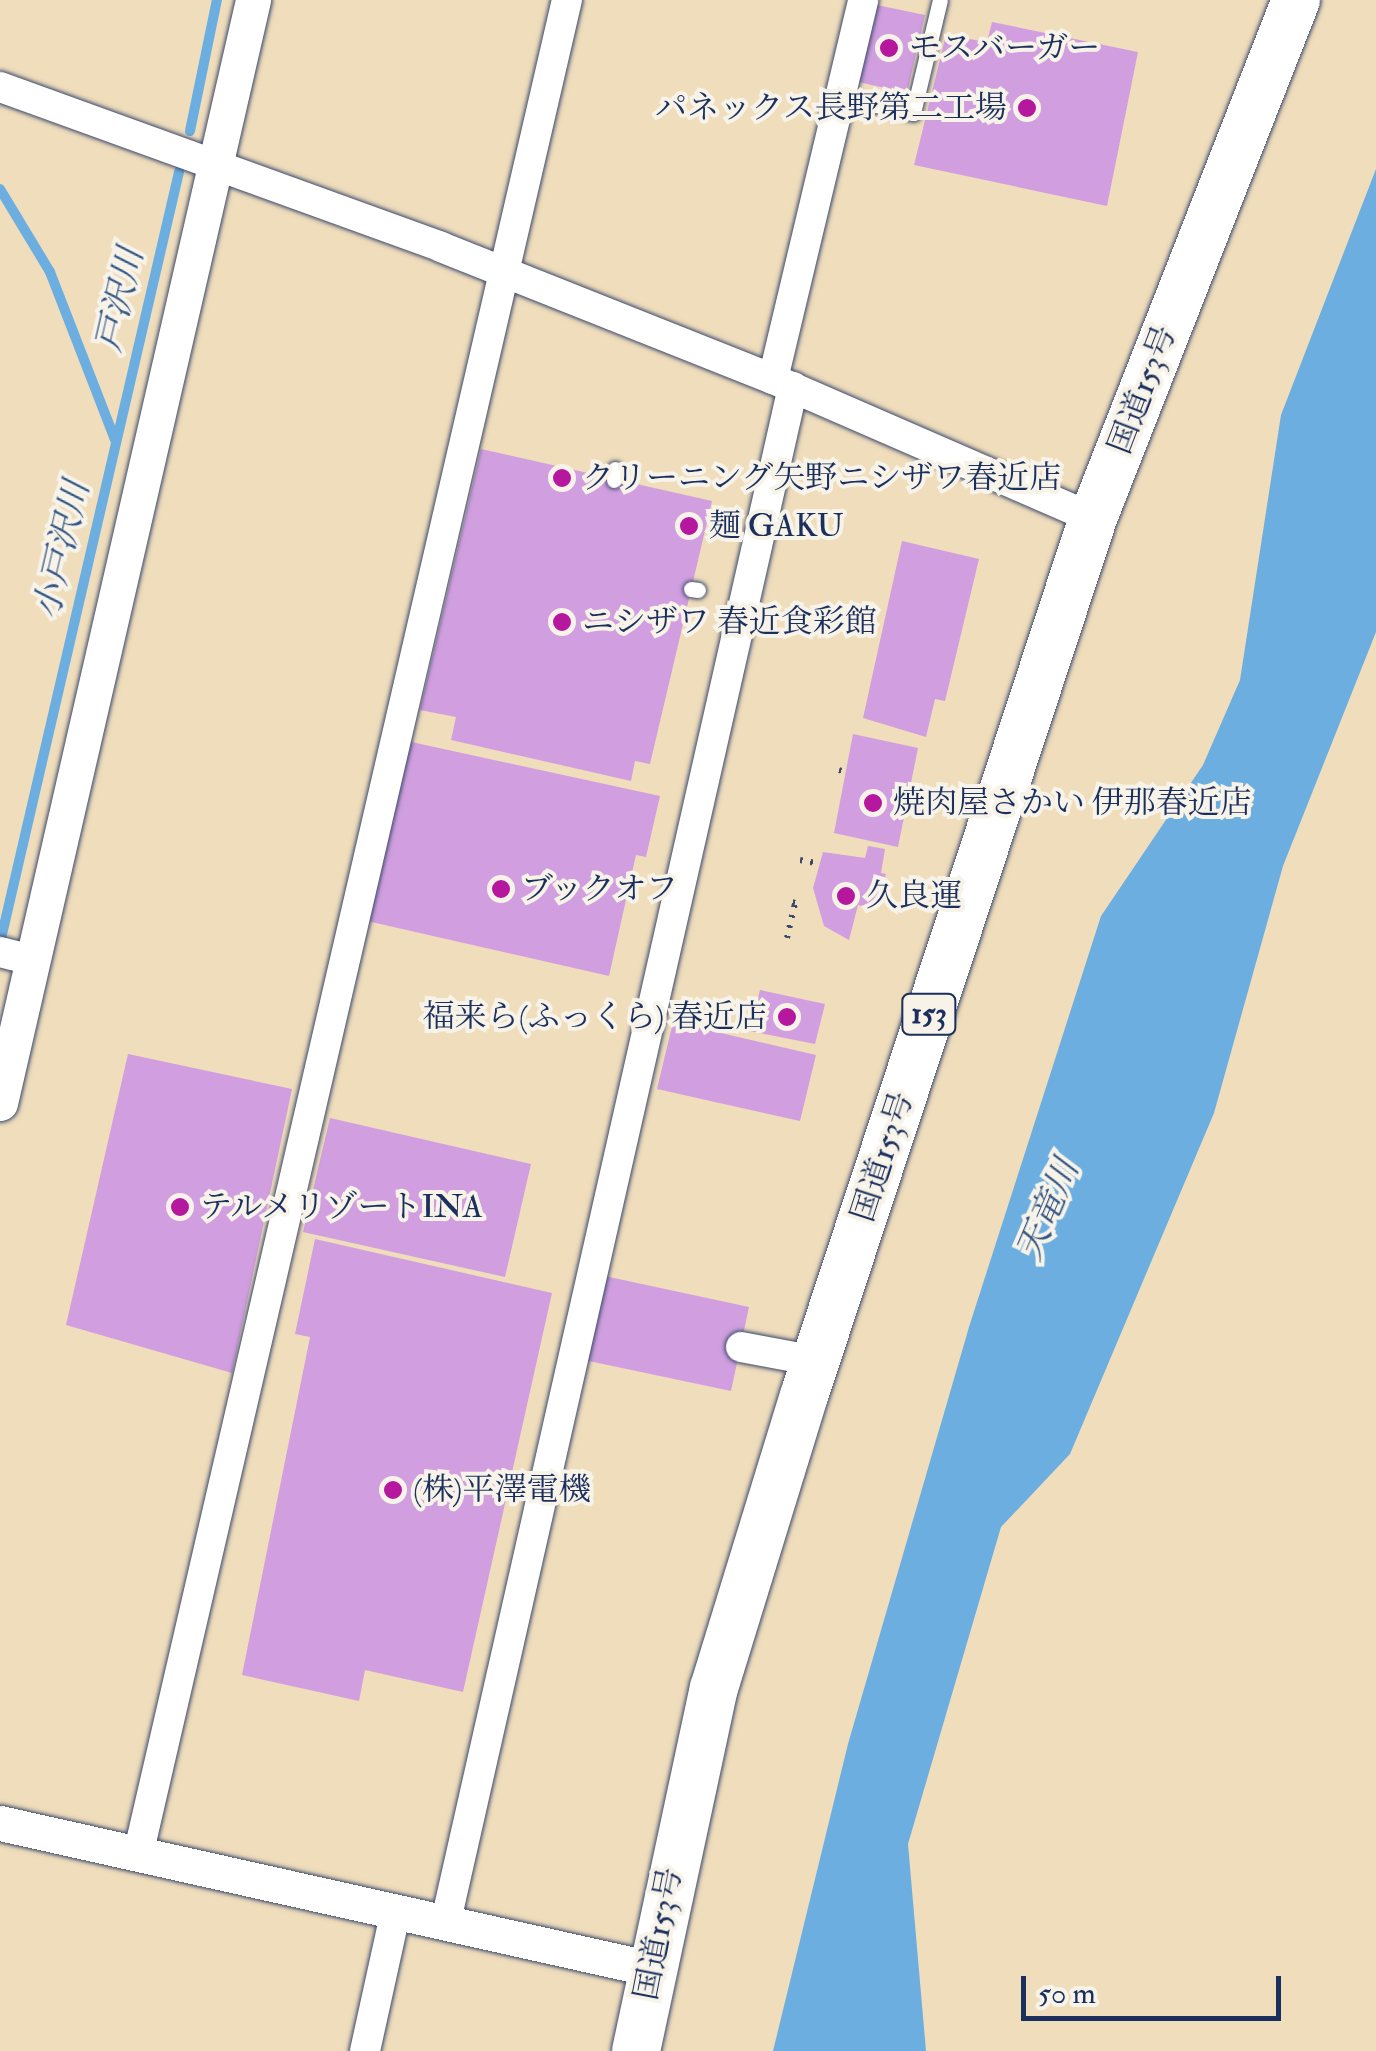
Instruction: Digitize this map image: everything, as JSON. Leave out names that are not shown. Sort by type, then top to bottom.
[{"type":"highway","name":"国道153号","points":[[636,2051],[714,1688],[816,1361],[1092,518],[1296,0]]},
{"type":"street","points":[[0,1103],[18,956],[216,166],[252,0]]},
{"type":"street","points":[[138,1855],[566,0]]},
{"type":"street","points":[[445,1925],[666,950],[764,488],[840,96],[863,0]]},
{"type":"street","points":[[0,88],[216,166],[236,167],[783,383],[1092,518]]},
{"type":"street","points":[[741,1347],[816,1361]]},
{"type":"street","points":[[0,1823],[138,1855],[223,1862],[395,1914],[652,1969]]},
{"type":"street","points":[[365,2051],[395,1914]]},
{"type":"lane","points":[[840,96],[913,114],[940,0]]},
{"type":"path","points":[[800,860],[820,864]]},
{"type":"path","points":[[787,938],[795,902],[788,901]]},
{"type":"water","name":"天竜川","points":[[1376,169],[1376,632],[1283,866],[1214,1113],[1070,1454],[1001,1527],[908,1844],[926,2051],[773,2051],[848,1744],[969,1327],[1101,916],[1203,765],[1240,680],[1281,415]]},
{"type":"building","name":"モスバーガー","points":[[872,4],[925,15],[907,93],[854,81]]},
{"type":"building","name":"パネックス長野第二工場","points":[[992,22],[1138,52],[1107,206],[914,165],[946,35],[987,42]]},
{"type":"building","name":"ニシザワ 春近食彩館","points":[[481,449],[712,501],[650,764],[635,761],[631,781],[451,740],[456,717],[420,710]]},
{"type":"building","points":[[902,541],[979,559],[945,701],[935,699],[926,737],[863,718]]},
{"type":"building","name":"焼肉屋さかい 伊那春近店","points":[[853,734],[918,748],[898,847],[834,833]]},
{"type":"building","name":"ブックオフ","points":[[407,741],[660,796],[646,857],[636,855],[609,976],[367,921]]},
{"type":"building","name":"久良運","points":[[868,846],[885,849],[881,873],[886,874],[876,909],[858,905],[849,940],[824,926],[813,888],[823,852],[865,858]]},
{"type":"building","name":"福来ら(ふっくら) 春近店","points":[[760,990],[825,1004],[815,1044],[750,1031]]},
{"type":"building","points":[[673,1022],[816,1055],[800,1121],[657,1089]]},
{"type":"building","name":"テルメリゾートINA","points":[[128,1054],[292,1089],[232,1373],[66,1325]]},
{"type":"building","points":[[330,1118],[531,1164],[505,1277],[303,1232]]},
{"type":"building","name":"(株)平澤電機","points":[[315,1239],[552,1293],[463,1692],[365,1670],[359,1701],[242,1675],[310,1337],[295,1334]]},
{"type":"building","points":[[600,1275],[749,1307],[731,1391],[584,1360]]},
{"type":"waterway","name":"戸沢川","points":[[190,131],[217,0]]},
{"type":"waterway","name":"小戸沢川","points":[[0,943],[179,172]]},
{"type":"waterway","name":"小戸沢川","points":[[0,189],[50,272],[115,440]]},
{"type":"place","name":"モスバーガー","points":[[889,48]]},
{"type":"place","name":"パネックス長野第二工場","points":[[1027,108]]},
{"type":"place","name":"クリーニング矢野ニシザワ春近店","points":[[562,478]]},
{"type":"place","name":"麺 GAKU","points":[[689,526]]},
{"type":"place","name":"ニシザワ 春近食彩館","points":[[562,622]]},
{"type":"place","name":"焼肉屋さかい 伊那春近店","points":[[873,803]]},
{"type":"place","name":"ブックオフ","points":[[501,889]]},
{"type":"place","name":"久良運","points":[[846,896]]},
{"type":"place","name":"福来ら(ふっくら) 春近店","points":[[787,1017]]},
{"type":"place","name":"テルメリゾートINA","points":[[180,1207]]},
{"type":"place","name":"(株)平澤電機","points":[[393,1490]]}]
